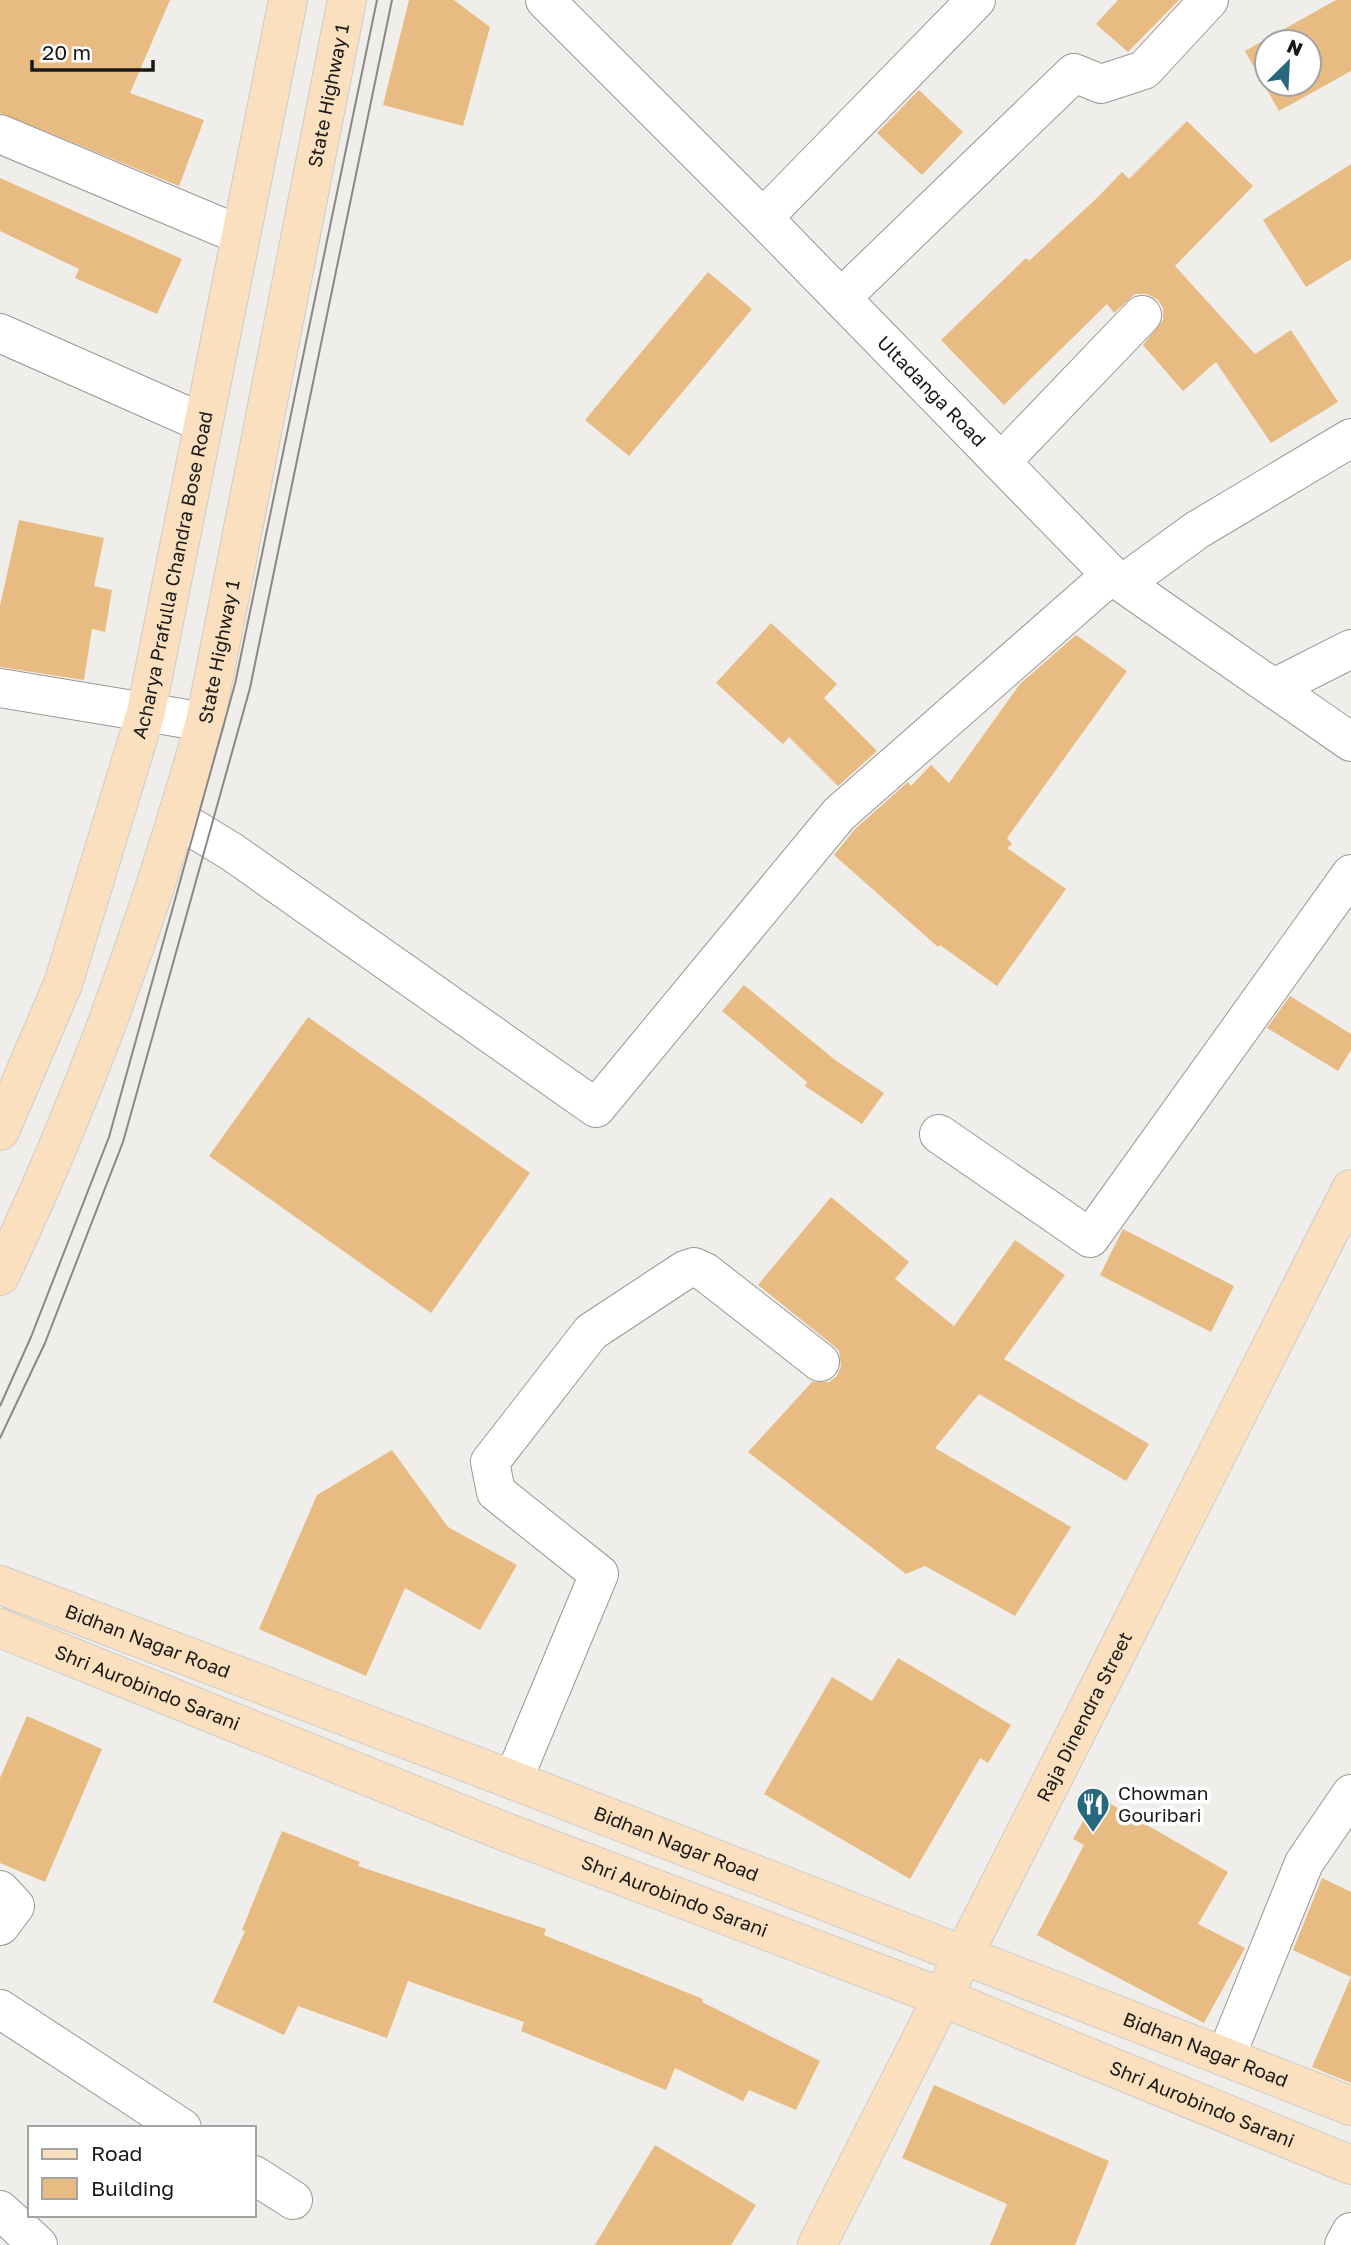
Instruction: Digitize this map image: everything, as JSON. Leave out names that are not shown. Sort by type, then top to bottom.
[{"type":"main road","name":"Acharya Prafulla Chandra Bose Road","points":[[0,1131],[63,984],[146,712],[288,0]]},
{"type":"main road","name":"State Highway 1","points":[[0,1276],[33,1208],[113,1008],[178,819],[205,722],[347,0]]},
{"type":"main road","name":"Raja Dinendra Street","points":[[817,2245],[1351,1189]]},
{"type":"main road","name":"Bidhan Nagar Road","points":[[0,1585],[513,1780],[1351,2106]]},
{"type":"main road","name":"Shri Aurobindo Sarani","points":[[0,1628],[503,1830],[944,1998],[1351,2165]]},
{"type":"street","name":"Ultadanga Road","points":[[545,0],[1117,579],[1351,742]]},
{"type":"street","points":[[763,218],[976,0]]},
{"type":"street","points":[[841,298],[1074,73],[1101,83],[1144,70],[1209,0]]},
{"type":"street","points":[[0,134],[240,235]]},
{"type":"street","points":[[1001,462],[1142,315]]},
{"type":"street","points":[[0,332],[203,423]]},
{"type":"street","points":[[178,819],[232,852],[596,1108],[839,814],[1117,579],[1351,438]]},
{"type":"street","points":[[1274,688],[1351,649]]},
{"type":"street","points":[[0,688],[205,722]]},
{"type":"street","points":[[939,1134],[1090,1238],[1351,874]]},
{"type":"street","points":[[513,1780],[599,1574],[496,1492],[490,1462],[591,1332],[685,1269],[694,1267],[705,1272],[820,1362]]},
{"type":"street","points":[[1226,2056],[1304,1863],[1351,1794]]},
{"type":"street","points":[[0,1890],[15,1906],[0,1926]]},
{"type":"street","points":[[0,2009],[179,2126]]},
{"type":"street","points":[[256,2176],[293,2200]]},
{"type":"street","points":[[0,2210],[38,2245]]},
{"type":"street","points":[[1344,2245],[1351,2232]]},
{"type":"building","points":[[0,0],[170,0],[130,93],[204,120],[179,186],[0,113]]},
{"type":"building","points":[[409,0],[454,0],[490,27],[463,126],[383,105]]},
{"type":"building","points":[[1118,0],[1179,0],[1128,52],[1096,24]]},
{"type":"building","points":[[1336,0],[1351,0],[1351,71],[1323,87],[1323,28],[1286,28]]},
{"type":"building","points":[[1253,47],[1253,65],[1245,51]]},
{"type":"building","points":[[919,90],[963,132],[922,175],[877,133]]},
{"type":"building","points":[[1272,98],[1302,98],[1279,111]]},
{"type":"building","points":[[1187,121],[1253,186],[1175,266],[1255,354],[1291,330],[1338,402],[1271,443],[1216,362],[1183,391],[1143,345],[1163,320],[1163,308],[1158,300],[1147,294],[1135,294],[1114,313],[1107,304],[1004,405],[941,340],[1026,258],[1029,261],[1122,172],[1129,179]]},
{"type":"building","points":[[1351,164],[1351,259],[1306,287],[1263,220]]},
{"type":"building","points":[[0,178],[182,259],[157,314],[75,278],[79,269],[0,231]]},
{"type":"building","points":[[708,272],[752,309],[629,456],[585,420]]},
{"type":"building","points":[[19,520],[104,538],[94,586],[112,590],[105,632],[92,629],[84,680],[0,667],[0,606]]},
{"type":"building","points":[[771,623],[837,684],[824,698],[877,751],[838,786],[789,737],[783,744],[716,683]]},
{"type":"building","points":[[1076,635],[1127,671],[1007,838],[1012,844],[1007,848],[1066,889],[997,986],[940,945],[938,947],[834,855],[855,829],[908,782],[911,786],[931,765],[949,783],[1020,684]]},
{"type":"building","points":[[744,985],[835,1060],[884,1093],[862,1124],[805,1086],[807,1082],[722,1011]]},
{"type":"building","points":[[1290,996],[1351,1034],[1351,1050],[1338,1071],[1267,1028]]},
{"type":"building","points":[[308,1017],[530,1173],[431,1313],[209,1156]]},
{"type":"building","points":[[831,1197],[909,1262],[895,1279],[954,1326],[1015,1240],[1065,1275],[1004,1359],[1149,1444],[1126,1481],[979,1394],[935,1448],[1071,1527],[1015,1616],[925,1566],[906,1574],[748,1452],[812,1382],[829,1382],[837,1376],[841,1366],[839,1351],[833,1345],[758,1285]]},
{"type":"building","points":[[1123,1229],[1234,1286],[1211,1332],[1100,1275]]},
{"type":"building","points":[[392,1450],[448,1527],[517,1565],[480,1630],[405,1588],[366,1676],[259,1629],[317,1495]]},
{"type":"building","points":[[898,1658],[1011,1725],[988,1763],[980,1758],[910,1879],[764,1794],[832,1677],[872,1701]]},
{"type":"building","points":[[27,1716],[102,1749],[45,1882],[0,1863],[0,1778]]},
{"type":"building","points":[[1097,1796],[1228,1872],[1198,1924],[1245,1948],[1204,2023],[1037,1935],[1084,1845],[1073,1839]]},
{"type":"building","points":[[282,1831],[360,1862],[358,1866],[546,1929],[544,1935],[703,1999],[702,2002],[820,2061],[796,2110],[749,2090],[743,2101],[675,2068],[666,2090],[521,2031],[524,2022],[408,1981],[387,2038],[298,2006],[284,2035],[213,2002],[245,1931],[242,1930]]},
{"type":"building","points":[[1322,1878],[1351,1892],[1351,1977],[1293,1950]]},
{"type":"building","points":[[1351,1977],[1351,2083],[1312,2067]]},
{"type":"building","points":[[934,2085],[1109,2161],[1075,2245],[990,2245],[1007,2204],[902,2158]]},
{"type":"building","points":[[655,2145],[756,2205],[731,2245],[595,2245]]},
{"type":"tram line","points":[[0,1406],[31,1337],[109,1137],[235,684],[377,0]]},
{"type":"tram line","points":[[0,1438],[45,1343],[123,1142],[250,688],[392,0]]},
{"type":"place","name":"Chowman Gouribari","points":[[1093,1834]]}]
